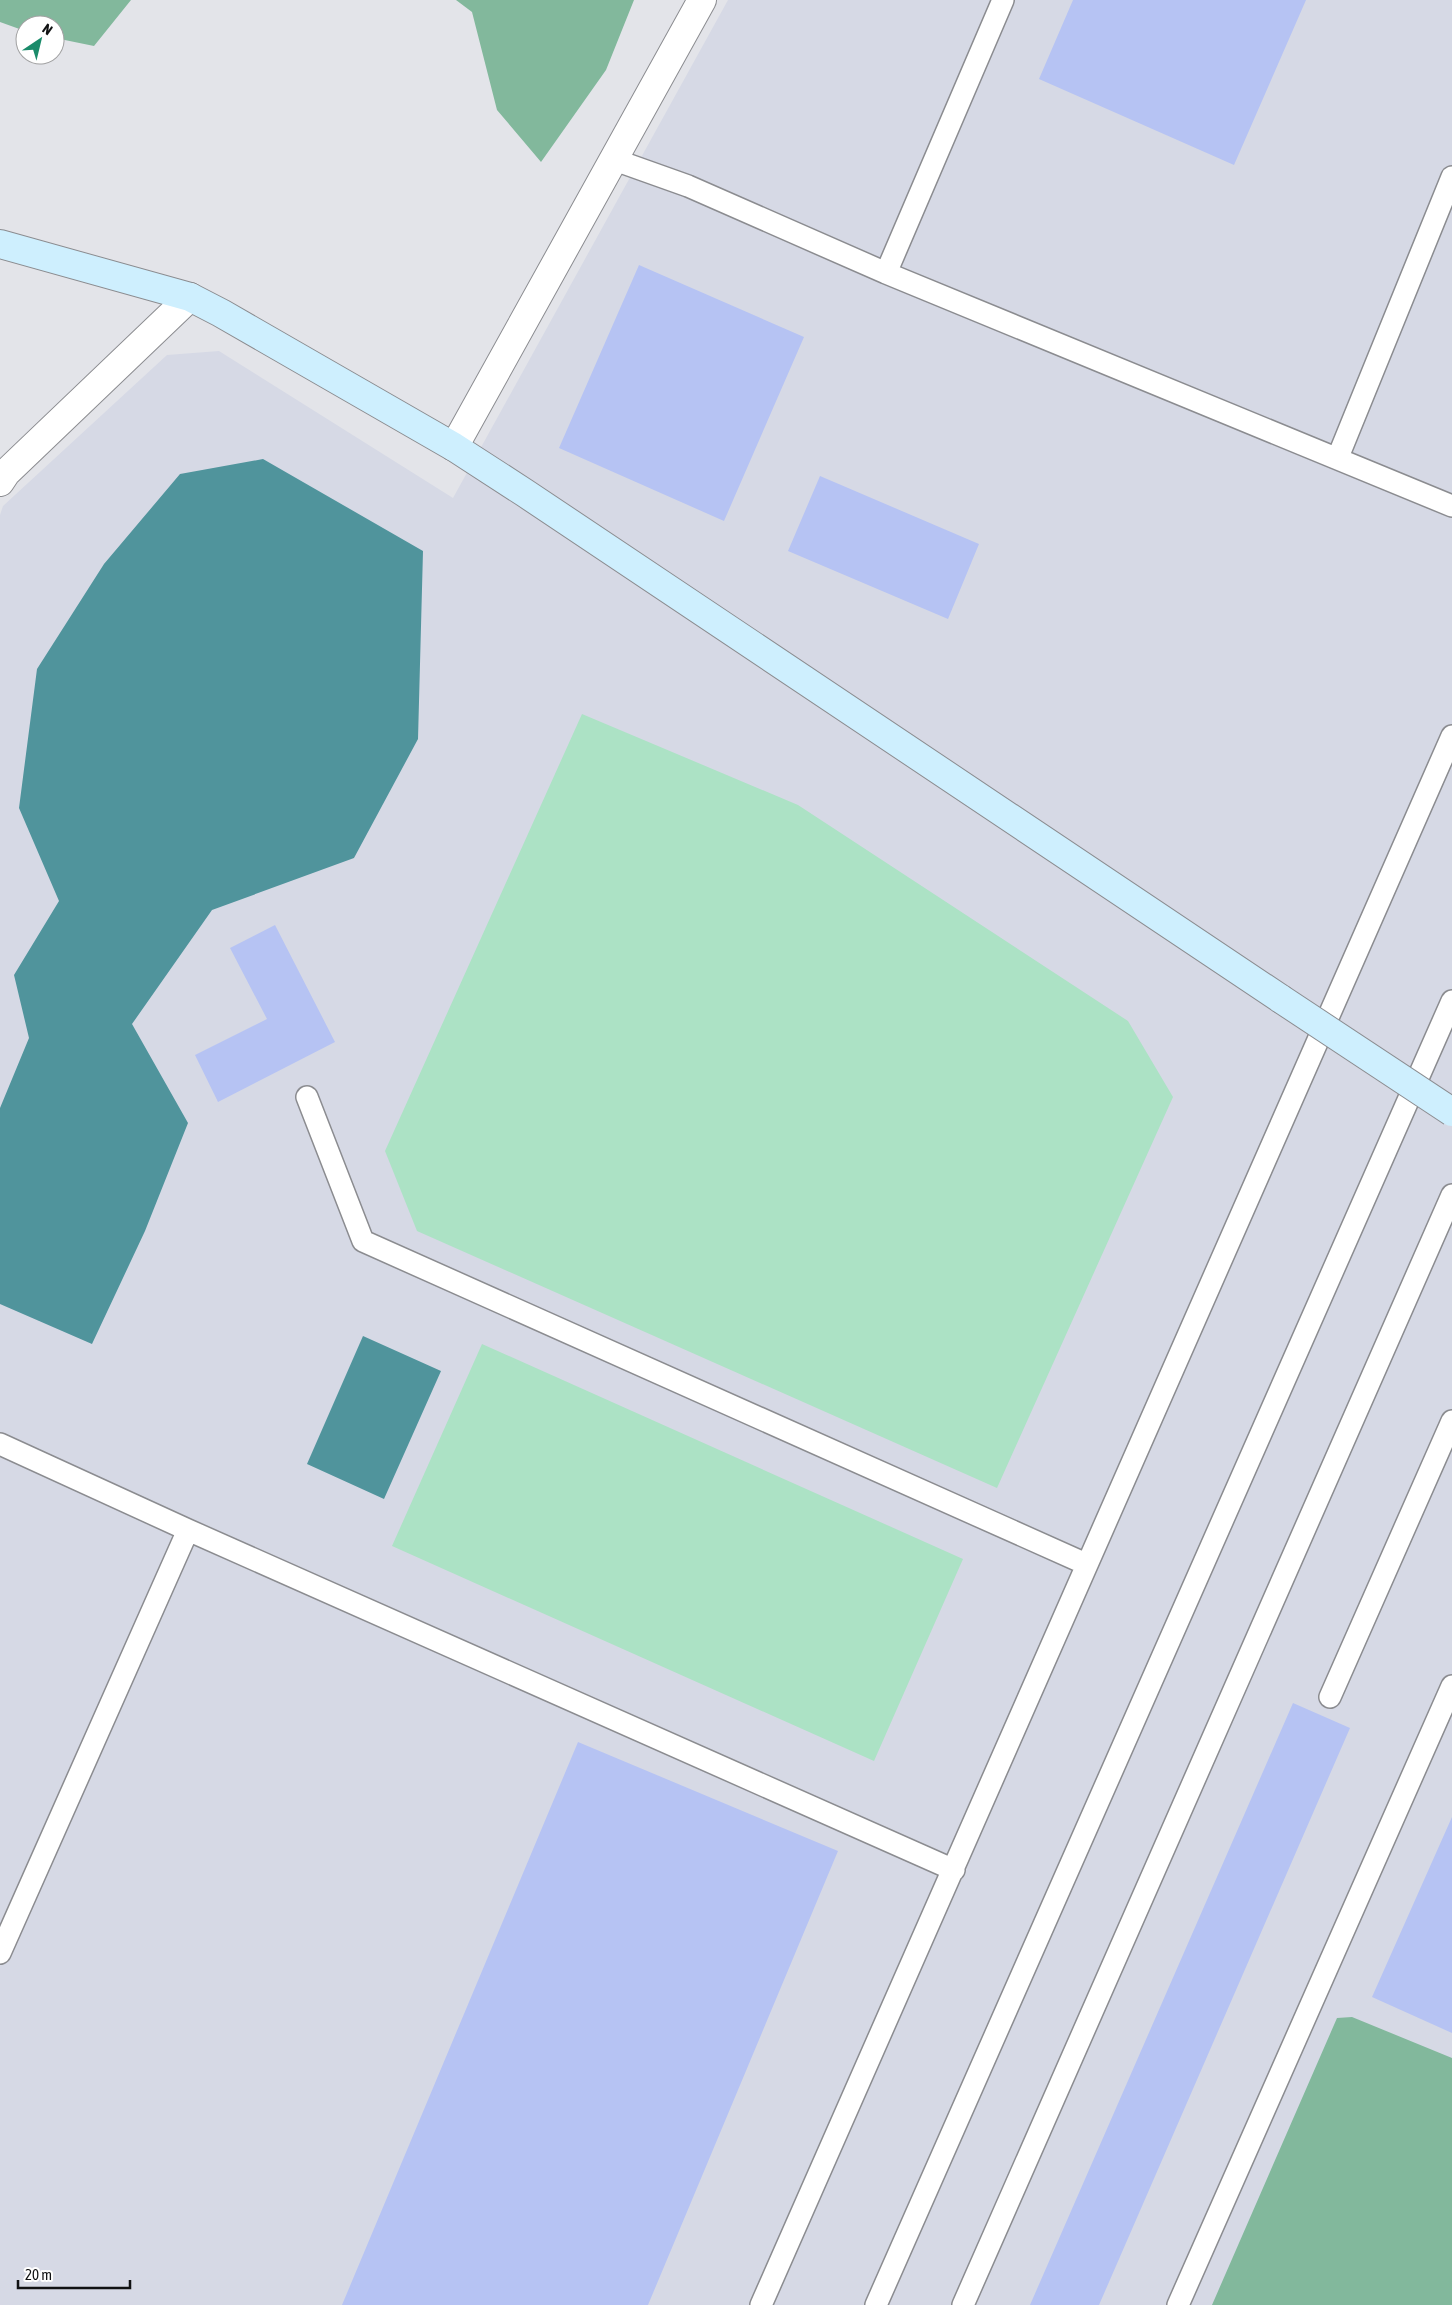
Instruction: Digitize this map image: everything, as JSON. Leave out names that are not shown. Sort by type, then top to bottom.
[{"type":"street","points":[[454,447],[615,160],[702,0]]},
{"type":"street","points":[[0,244],[190,298],[221,313],[454,447],[1452,1112]]},
{"type":"street","points":[[0,482],[6,473],[190,298]]},
{"type":"lane","points":[[886,273],[1003,0]]},
{"type":"lane","points":[[615,160],[688,186],[886,273],[1338,457],[1452,506]]},
{"type":"lane","points":[[1338,457],[1452,177]]},
{"type":"lane","points":[[761,2305],[1452,736]]},
{"type":"lane","points":[[876,2305],[1452,1001]]},
{"type":"lane","points":[[307,1097],[363,1241],[1086,1564]]},
{"type":"lane","points":[[963,2305],[1452,1195]]},
{"type":"lane","points":[[1330,1697],[1452,1421]]},
{"type":"lane","points":[[0,1444],[188,1530],[954,1870]]},
{"type":"lane","points":[[0,1952],[188,1530]]},
{"type":"lane","points":[[1178,2305],[1452,1686]]},
{"type":"shaded area","points":[[728,0],[1452,0],[1452,2305],[0,2305],[0,515],[3,506],[167,355],[219,351],[453,498]]},
{"type":"green space","points":[[0,0],[131,0],[94,46],[65,40],[65,15],[15,15],[15,27],[0,22]]},
{"type":"green space","points":[[456,0],[634,0],[606,70],[541,162],[497,110],[472,12]]},
{"type":"green space","points":[[582,714],[798,805],[1128,1021],[1173,1097],[997,1488],[417,1231],[385,1151]]},
{"type":"green space","points":[[482,1344],[963,1559],[874,1761],[392,1546]]},
{"type":"green space","points":[[1352,2017],[1452,2058],[1452,2305],[1212,2305],[1337,2018]]},
{"type":"water","points":[[263,459],[423,551],[418,739],[354,858],[212,910],[132,1024],[188,1123],[145,1231],[92,1344],[0,1304],[0,1108],[29,1038],[14,975],[59,901],[19,808],[37,669],[104,564],[180,474]]},
{"type":"water","points":[[363,1336],[441,1371],[384,1499],[307,1464]]},
{"type":"building","points":[[1073,0],[1306,0],[1234,165],[1039,79]]},
{"type":"building","points":[[639,265],[804,337],[724,521],[559,448]]},
{"type":"building","points":[[820,476],[979,544],[948,619],[788,551]]},
{"type":"building","points":[[275,925],[335,1042],[218,1102],[195,1055],[267,1019],[230,948]]},
{"type":"building","points":[[1293,1703],[1350,1728],[1099,2305],[1030,2305]]},
{"type":"building","points":[[578,1742],[838,1851],[648,2305],[342,2305]]},
{"type":"building","points":[[1452,1817],[1452,2033],[1372,1997]]}]
